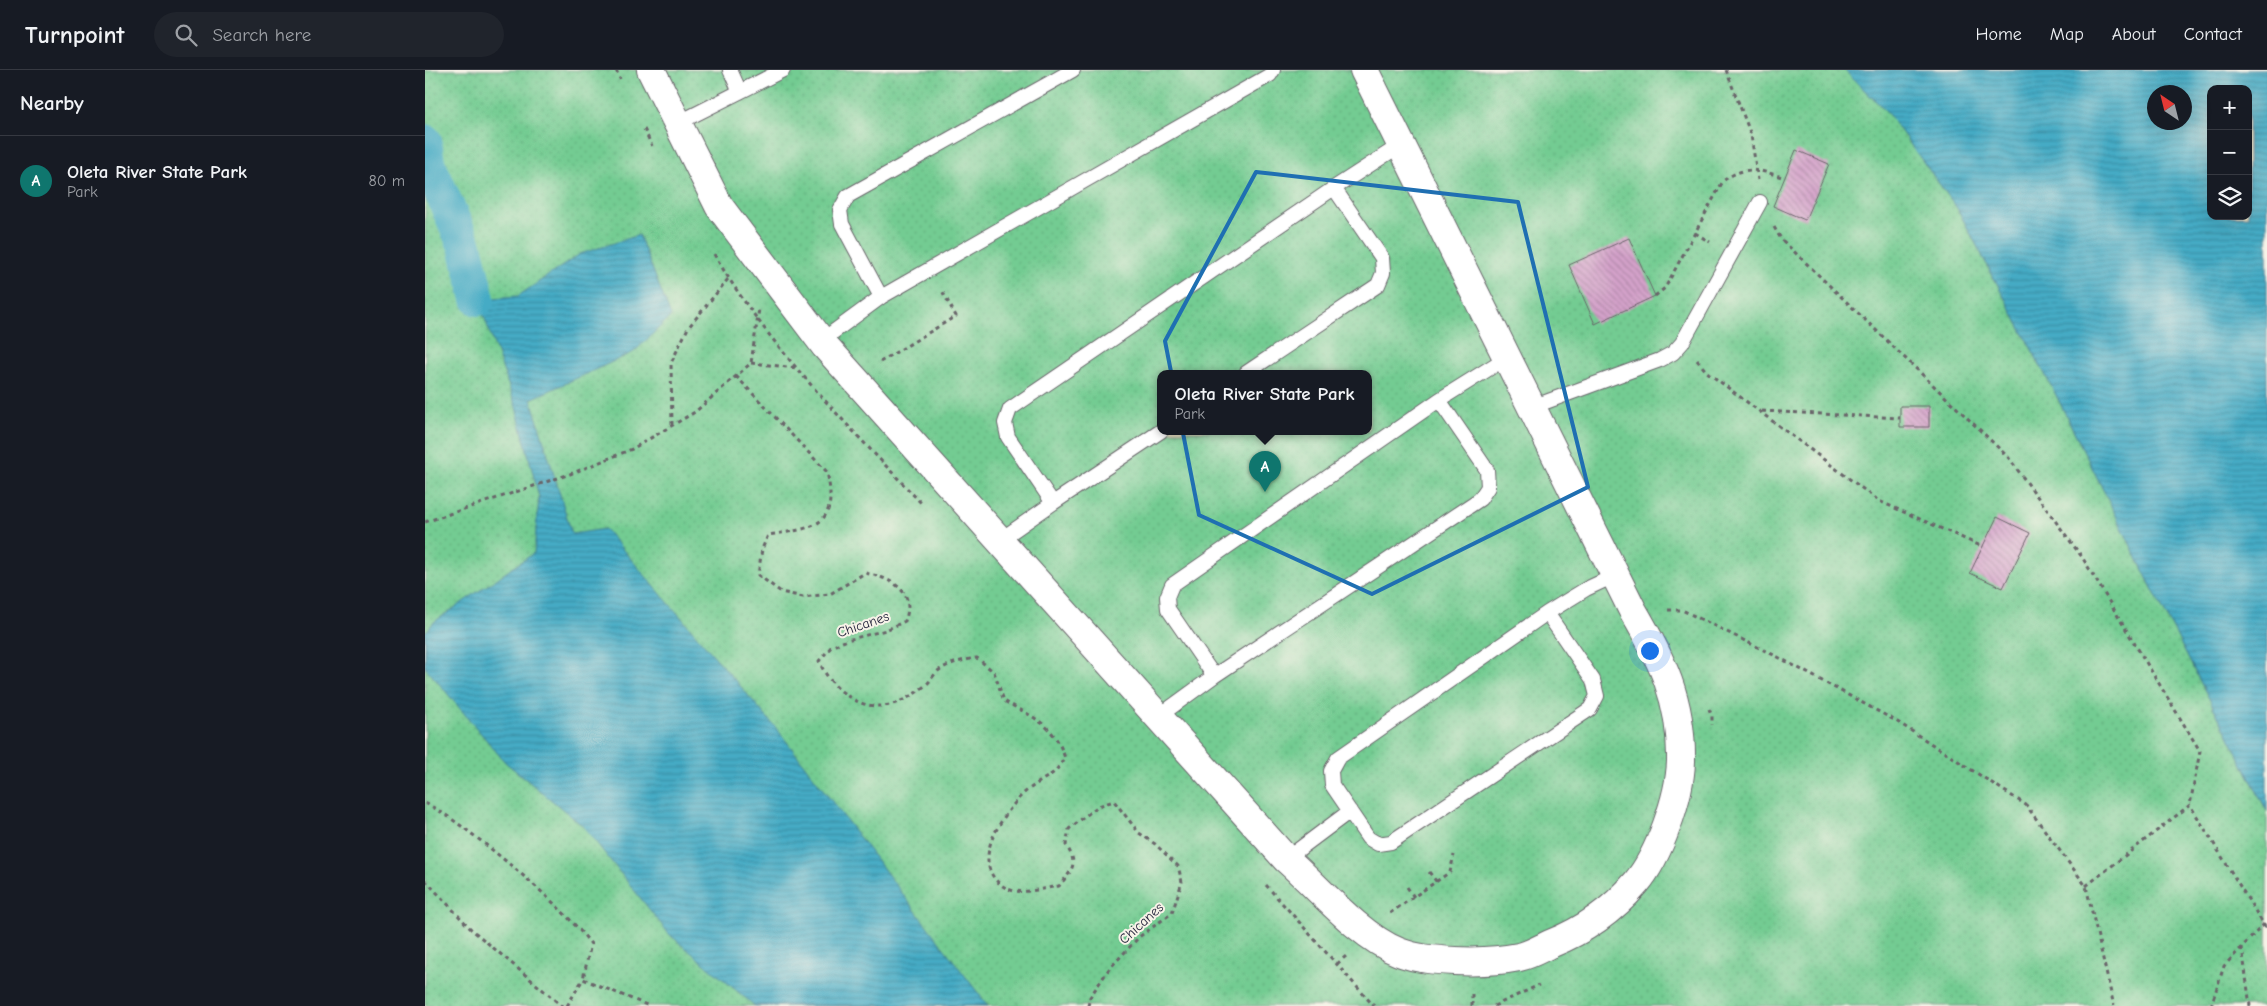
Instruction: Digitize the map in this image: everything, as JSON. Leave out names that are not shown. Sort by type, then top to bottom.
[{"type":"street","points":[[651,70],[719,206],[823,344],[1286,859],[1367,934],[1399,952],[1429,959],[1469,962],[1521,957],[1568,937],[1605,914],[1637,883],[1661,842],[1675,801],[1681,762],[1679,722],[1671,685],[1655,648],[1633,609],[1506,358],[1364,70]]},
{"type":"lane","points":[[730,70],[740,92]]},
{"type":"lane","points":[[677,124],[783,70]]},
{"type":"lane","points":[[881,297],[841,224],[840,210],[848,196],[1073,70]]},
{"type":"lane","points":[[823,344],[881,297],[1270,75],[1273,70]]},
{"type":"lane","points":[[1053,503],[1008,437],[1005,423],[1010,409],[1334,188],[1402,144]]},
{"type":"lane","points":[[1251,370],[1378,285],[1383,273],[1382,258],[1334,188]]},
{"type":"lane","points":[[1532,407],[1660,360],[1673,353],[1682,343],[1759,202]]},
{"type":"lane","points":[[1214,676],[1168,609],[1167,597],[1171,585],[1439,400],[1506,358]]},
{"type":"lane","points":[[1159,716],[1214,676],[1480,499],[1488,487],[1487,470],[1439,400]]},
{"type":"lane","points":[[1000,540],[1157,434]]},
{"type":"lane","points":[[1547,613],[1593,680],[1597,696],[1590,709],[1391,842],[1378,844],[1368,838],[1333,786],[1331,771],[1338,758],[1547,613],[1586,589],[1616,575]]},
{"type":"lane","points":[[1286,859],[1350,812]]},
{"type":"path","points":[[1726,70],[1751,135],[1757,170],[1759,202],[1781,239],[2008,457],[2082,557],[2200,751],[2190,805],[2086,886]]},
{"type":"path","points":[[1655,296],[1665,288],[1723,181],[1735,172],[1757,170],[1785,178]]},
{"type":"path","points":[[1695,233],[1730,254]]},
{"type":"path","points":[[879,362],[956,316],[929,269]]},
{"type":"path","points":[[425,522],[570,474],[632,449],[695,412],[751,363],[767,271]]},
{"type":"path","points":[[672,426],[671,363],[687,328],[728,279]]},
{"type":"path","points":[[751,363],[798,368],[823,344]]},
{"type":"path","points":[[1694,356],[1707,372],[1762,411],[1879,501],[1983,547]]},
{"type":"path","name":"Chicanes","points":[[737,376],[827,472],[831,489],[829,513],[817,526],[768,534],[762,549],[758,575],[781,592],[803,597],[830,594],[865,573],[883,577],[895,584],[905,594],[910,609],[905,621],[886,630],[847,640],[831,648],[819,661],[825,675],[840,691],[862,704],[884,707],[907,698],[928,682],[939,670],[958,661],[977,658],[994,672],[1004,701],[1045,724],[1060,742],[1065,758],[1054,772],[1040,780],[1021,796],[995,832],[987,856],[990,872],[1000,885],[1012,890],[1027,892],[1059,886],[1073,869],[1073,856],[1066,846],[1069,829],[1098,806],[1114,801],[1139,833],[1155,844],[1178,866],[1182,882],[1172,913],[1139,937],[1109,969],[1090,996],[1088,1006]]},
{"type":"path","points":[[1762,411],[1900,418]]},
{"type":"path","points":[[1633,609],[1682,610],[1778,657],[1897,721],[2026,805],[2086,886],[2114,1006]]},
{"type":"path","points":[[425,803],[444,812],[523,874],[573,922],[591,944],[583,979],[567,1006]]},
{"type":"path","points":[[2190,805],[2267,930]]},
{"type":"path","points":[[1384,918],[1450,872],[1454,855]]},
{"type":"path","points":[[1429,872],[1436,882]]},
{"type":"path","points":[[425,880],[471,929],[562,1006]]},
{"type":"path","points":[[1407,887],[1414,896]]},
{"type":"path","points":[[2211,1006],[2224,966],[2264,924]]},
{"type":"path","points":[[2242,947],[2250,1006]]},
{"type":"path","points":[[583,979],[649,1006]]},
{"type":"highlighted area","points":[[1256,172],[1518,202],[1588,487],[1372,594],[1199,515],[1165,341]]},
{"type":"green space","points":[[425,70],[1844,70],[1886,111],[1957,208],[2057,397],[2152,588],[2267,811],[2267,1006],[425,1006]]},
{"type":"water","points":[[1844,70],[2267,70],[2267,811],[2152,588],[2057,397],[1957,208],[1886,111]]},
{"type":"water","points":[[639,235],[671,316],[634,352],[531,399],[572,534],[605,529],[777,729],[988,1006],[755,1006],[669,934],[583,826],[505,762],[425,667],[425,633],[434,622],[534,553],[539,497],[516,407],[478,299],[518,296],[580,254]]},
{"type":"building","points":[[1796,150],[1829,164],[1805,220],[1773,206]]},
{"type":"building","points":[[1629,238],[1655,296],[1595,324],[1569,265]]},
{"type":"building","points":[[1900,406],[1929,406],[1929,427],[1900,427]]},
{"type":"building","points":[[1997,517],[2030,533],[2003,588],[1970,573]]},
{"type":"waterway","points":[[425,141],[428,163],[465,246],[478,299]]},
{"type":"place","name":"Oleta River State Park","points":[[1265,492]]}]
